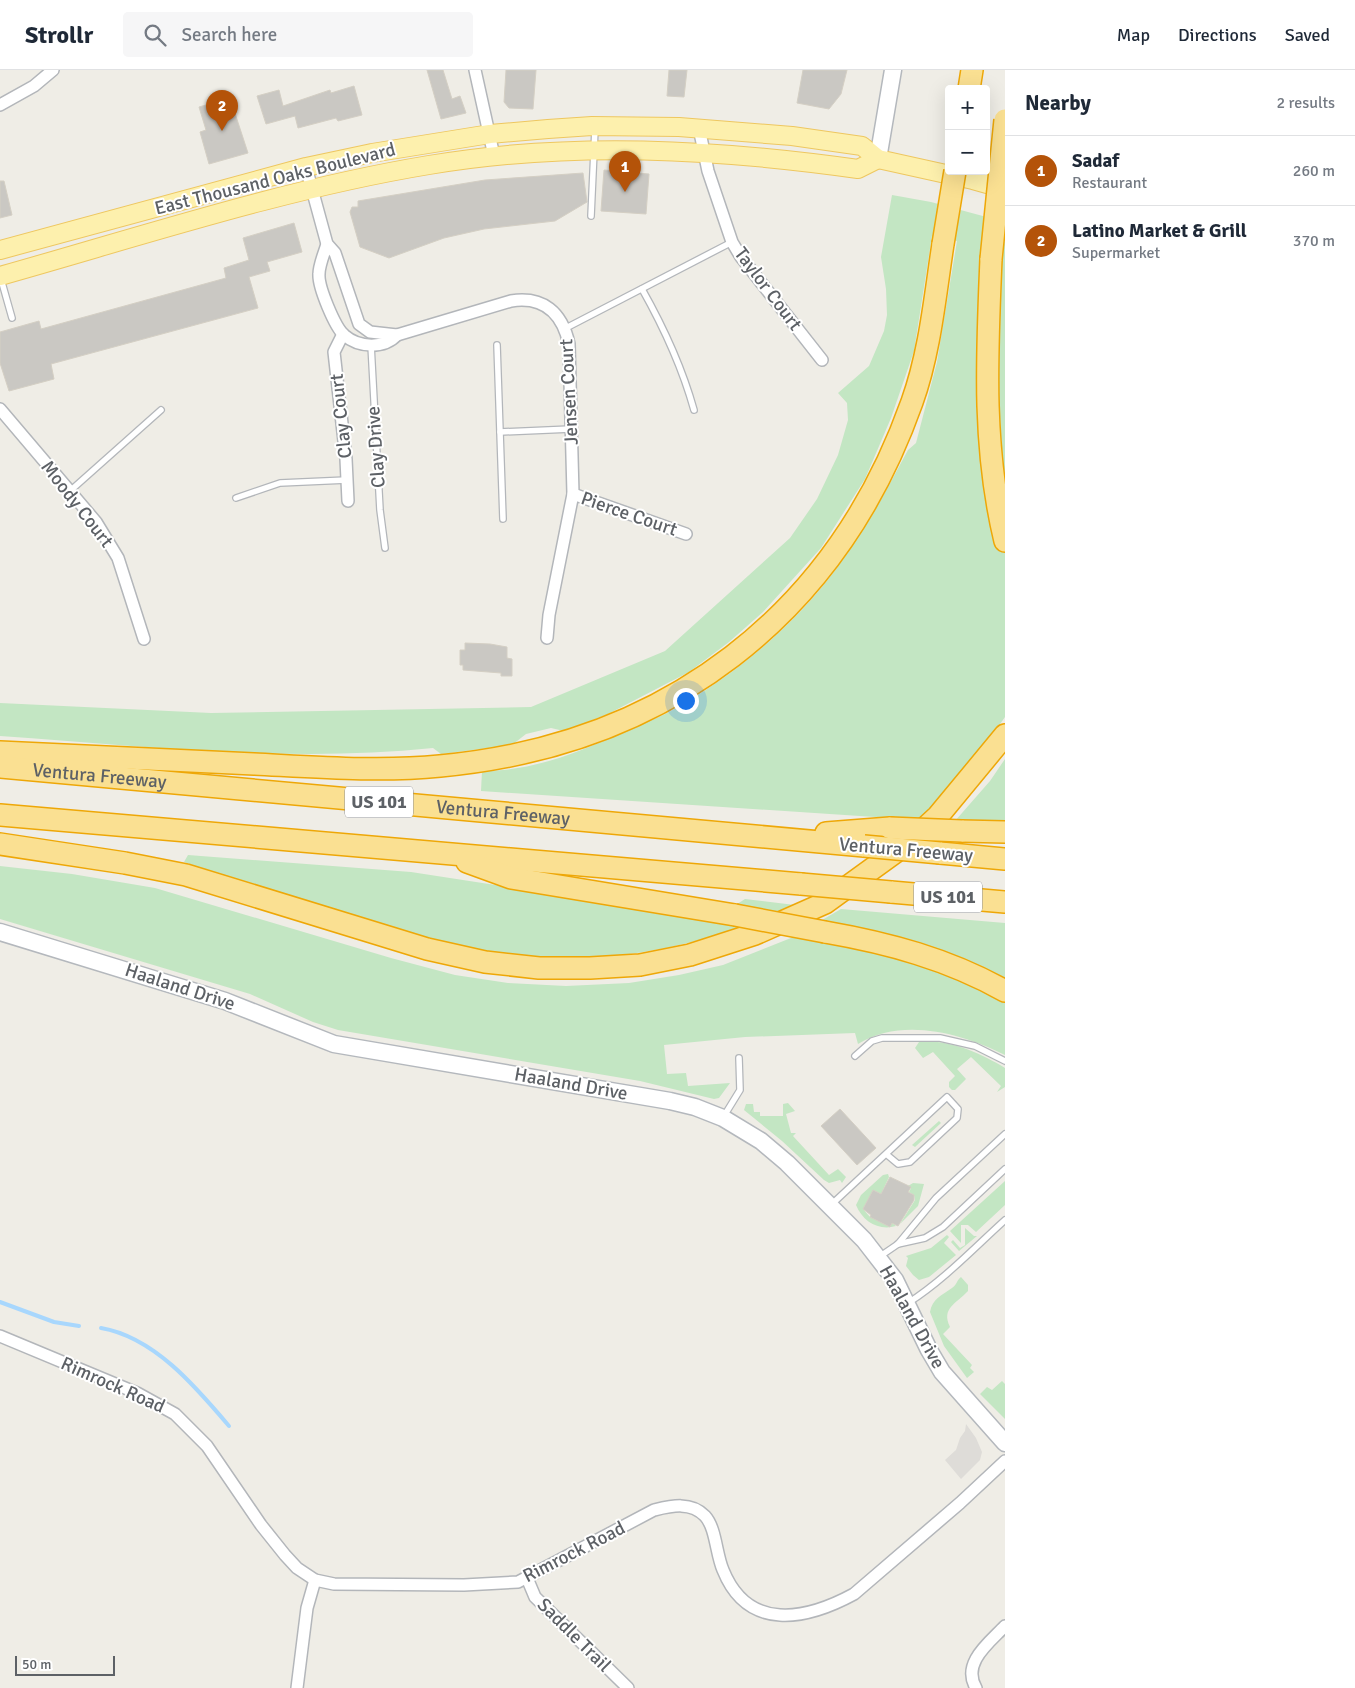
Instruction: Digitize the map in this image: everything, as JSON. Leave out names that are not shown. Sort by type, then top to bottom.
[{"type":"highway","points":[[970,85],[972,70]]},
{"type":"highway","points":[[1005,120],[991,258],[986,382],[988,434],[993,483],[1005,541]]},
{"type":"highway","points":[[0,752],[330,768],[438,767],[499,758],[553,747],[606,729],[654,707],[698,681],[752,642],[797,599],[852,528],[869,501],[894,449],[914,398],[930,331],[954,175]]},
{"type":"highway","points":[[0,844],[125,862],[186,875],[427,948],[485,962],[539,968],[590,968],[640,965],[690,954],[755,934],[825,902],[912,840],[938,816],[1005,735]]},
{"type":"highway","name":"Ventura Freeway","points":[[0,767],[758,838],[1005,859]]},
{"type":"highway","name":"US 101","points":[[0,815],[1005,902]]},
{"type":"highway","points":[[758,838],[890,828],[1005,832]]},
{"type":"highway","points":[[439,852],[510,878],[735,915],[912,950],[971,973],[1005,991]]},
{"type":"main road","name":"East Thousand Oaks Boulevard","points":[[0,250],[306,167],[372,153],[490,134],[595,126],[699,128],[792,136],[862,146],[878,160],[973,180],[1005,189]]},
{"type":"main road","name":"East Thousand Oaks Boulevard","points":[[0,276],[312,189],[431,164],[494,156],[594,150],[705,151],[858,168],[878,160]]},
{"type":"street","points":[[0,105],[34,86],[53,70]]},
{"type":"street","points":[[475,70],[494,156]]},
{"type":"street","points":[[878,160],[893,70]]},
{"type":"street","name":"Taylor Court","points":[[699,128],[705,151],[706,167],[732,242],[822,360]]},
{"type":"street","points":[[306,167],[328,244],[335,253],[359,324],[370,332],[397,335]]},
{"type":"street","points":[[328,244],[318,274],[327,303],[343,334],[357,342],[371,345],[391,342],[397,335]]},
{"type":"street","name":"Jensen Court","points":[[397,335],[511,301],[527,299],[541,304],[556,315],[566,328],[569,344],[573,494],[549,615],[547,638]]},
{"type":"street","name":"Clay Court","points":[[343,334],[334,352],[348,501]]},
{"type":"street","name":"Moody Court","points":[[0,409],[96,522],[118,558],[144,639]]},
{"type":"street","name":"Pierce Court","points":[[573,494],[686,534]]},
{"type":"street","name":"Haaland Drive","points":[[0,932],[225,1001],[334,1044],[670,1101],[695,1107],[723,1118],[761,1141],[830,1206],[879,1257],[907,1304],[942,1372],[1005,1443]]},
{"type":"street","name":"Rimrock Road","points":[[0,1336],[137,1393],[175,1414],[207,1446],[261,1525],[297,1568],[316,1580],[334,1584],[464,1585],[518,1582],[654,1510],[672,1506],[686,1506],[705,1516],[710,1524],[723,1571],[732,1586],[752,1607],[779,1616],[797,1616],[818,1611],[854,1594],[1005,1461]]},
{"type":"street","name":"Saddle Trail","points":[[527,1578],[535,1597],[628,1688]]},
{"type":"street","points":[[297,1688],[307,1608],[316,1580]]},
{"type":"street","points":[[976,1688],[972,1673],[975,1658],[1005,1626]]},
{"type":"lane","points":[[591,216],[595,126]]},
{"type":"lane","points":[[566,328],[732,242]]},
{"type":"lane","points":[[0,276],[12,318]]},
{"type":"lane","points":[[642,289],[662,323],[683,370],[694,410]]},
{"type":"lane","name":"Clay Drive","points":[[371,345],[380,510],[385,548]]},
{"type":"lane","points":[[496,346],[503,519]]},
{"type":"lane","points":[[70,491],[160,410]]},
{"type":"lane","points":[[500,432],[571,429]]},
{"type":"lane","points":[[236,498],[280,482],[347,480]]},
{"type":"lane","points":[[855,1056],[872,1041],[905,1037],[940,1038],[975,1046],[1005,1061]]},
{"type":"lane","points":[[723,1118],[740,1090],[739,1058]]},
{"type":"lane","points":[[830,1206],[947,1097],[958,1109],[957,1118],[910,1162],[898,1164],[886,1154]]},
{"type":"lane","points":[[879,1257],[898,1244],[936,1198],[1005,1134]]},
{"type":"lane","points":[[898,1244],[925,1238],[943,1227],[1005,1168]]},
{"type":"lane","points":[[907,1304],[922,1294],[1005,1220]]},
{"type":"shaded area","points":[[966,1424],[976,1438],[982,1452],[980,1460],[961,1479],[945,1460],[956,1450],[960,1438],[965,1431]]},
{"type":"green space","points":[[892,195],[931,202],[1005,222],[1005,717],[959,782],[920,820],[481,791],[482,771],[518,768],[552,760],[671,711],[717,682],[761,649],[782,630],[819,590],[856,541],[908,450],[916,443],[937,362],[957,241],[932,236],[914,351],[891,418],[865,479],[821,548],[763,612],[729,642],[689,672],[608,714],[564,731],[551,728],[526,734],[512,745],[441,754],[433,748],[325,754],[216,751],[0,736],[0,703],[211,713],[531,707],[665,651],[790,538],[817,499],[838,455],[848,420],[847,403],[838,393],[869,366],[884,331],[887,315],[886,289],[881,257]]},
{"type":"green space","points":[[1005,759],[1005,822],[955,821],[990,781]]},
{"type":"green space","points":[[188,855],[411,872],[573,897],[731,908],[745,899],[795,905],[724,933],[649,951],[612,956],[574,958],[535,957],[478,950],[421,936],[265,889],[184,862]]},
{"type":"green space","points":[[0,866],[72,874],[155,888],[391,958],[455,975],[508,983],[566,986],[629,983],[679,975],[723,965],[796,936],[874,950],[929,966],[1005,1000],[1005,1055],[970,1040],[931,1031],[912,1030],[893,1031],[875,1036],[858,1044],[855,1033],[745,1037],[664,1045],[667,1074],[686,1073],[688,1086],[730,1083],[719,1098],[714,1099],[640,1081],[338,1030],[313,1022],[250,994],[0,919]]},
{"type":"green space","points":[[841,909],[1005,923],[1005,983],[817,923]]},
{"type":"green space","points":[[919,1042],[953,1045],[975,1052],[995,1062],[1005,1068],[1005,1087],[997,1092],[1001,1086],[971,1057],[957,1069],[966,1079],[955,1090],[952,1090],[949,1087],[949,1082],[955,1076],[933,1052],[923,1058],[915,1048]]},
{"type":"green space","points":[[788,1103],[795,1111],[786,1114],[791,1133],[796,1133],[793,1136],[829,1175],[838,1169],[846,1177],[842,1183],[840,1180],[829,1183],[824,1180],[782,1141],[744,1110],[746,1104],[753,1104],[754,1112],[760,1112],[760,1116],[783,1116],[783,1104]]},
{"type":"green space","points":[[939,1121],[941,1123],[915,1147],[912,1145]]},
{"type":"green space","points":[[888,1174],[889,1177],[881,1194],[873,1190],[863,1209],[870,1217],[890,1227],[872,1224],[863,1216],[856,1205],[861,1195],[883,1175]]},
{"type":"green space","points":[[1005,1181],[1005,1205],[976,1232],[968,1225],[961,1225],[961,1243],[950,1231]]},
{"type":"green space","points":[[913,1183],[924,1184],[918,1206],[900,1224],[915,1200],[914,1195],[909,1192],[911,1188],[908,1186]]},
{"type":"green space","points":[[965,1228],[974,1236],[977,1236],[959,1251],[951,1242],[953,1240],[960,1248],[965,1245]]},
{"type":"green space","points":[[947,1235],[949,1237],[944,1243],[956,1255],[929,1277],[919,1280],[906,1266],[908,1258],[906,1256],[931,1248]]},
{"type":"green space","points":[[961,1277],[968,1285],[968,1291],[951,1307],[947,1315],[950,1327],[943,1334],[972,1365],[970,1368],[974,1372],[967,1378],[944,1346],[930,1312],[935,1301],[954,1287]]},
{"type":"green space","points":[[1002,1381],[1005,1384],[1005,1419],[980,1394],[987,1387],[992,1390]]},
{"type":"building","points":[[427,70],[443,70],[452,99],[460,96],[466,113],[441,119]]},
{"type":"building","points":[[506,70],[536,70],[533,109],[509,108],[504,102]]},
{"type":"building","points":[[669,70],[687,70],[684,97],[667,96]]},
{"type":"building","points":[[803,70],[847,70],[841,94],[829,109],[797,103]]},
{"type":"building","points":[[354,86],[362,115],[338,121],[336,118],[298,128],[295,116],[266,124],[257,96],[279,90],[283,106],[330,90],[331,93]]},
{"type":"building","points":[[230,98],[248,153],[209,164],[200,132],[206,130],[199,107]]},
{"type":"building","points":[[604,170],[649,174],[646,214],[601,211]]},
{"type":"building","points":[[583,173],[587,202],[555,221],[484,229],[444,238],[389,258],[360,247],[350,212],[352,207],[358,207],[358,201],[485,180]]},
{"type":"building","points":[[0,181],[4,181],[12,215],[0,218]]},
{"type":"building","points":[[294,223],[302,252],[267,262],[270,271],[249,277],[258,308],[51,364],[54,379],[9,391],[0,363],[0,332],[39,321],[41,329],[226,278],[224,268],[249,260],[243,238]]},
{"type":"building","points":[[465,643],[507,647],[507,658],[512,659],[512,676],[501,676],[501,673],[463,670],[463,665],[460,665],[460,650],[465,650]]},
{"type":"building","points":[[840,1109],[876,1148],[857,1165],[821,1126]]},
{"type":"building","points":[[890,1177],[911,1187],[908,1192],[914,1195],[914,1200],[898,1226],[892,1223],[890,1227],[870,1217],[871,1215],[863,1209],[873,1190],[881,1194]]},
{"type":"waterway","points":[[0,1302],[54,1322],[79,1326]]},
{"type":"waterway","points":[[101,1328],[120,1333],[156,1353],[188,1380],[229,1426]]},
{"type":"place","name":"Latino Market & Grill","points":[[222,131]]},
{"type":"place","name":"Sadaf","points":[[625,192]]}]
